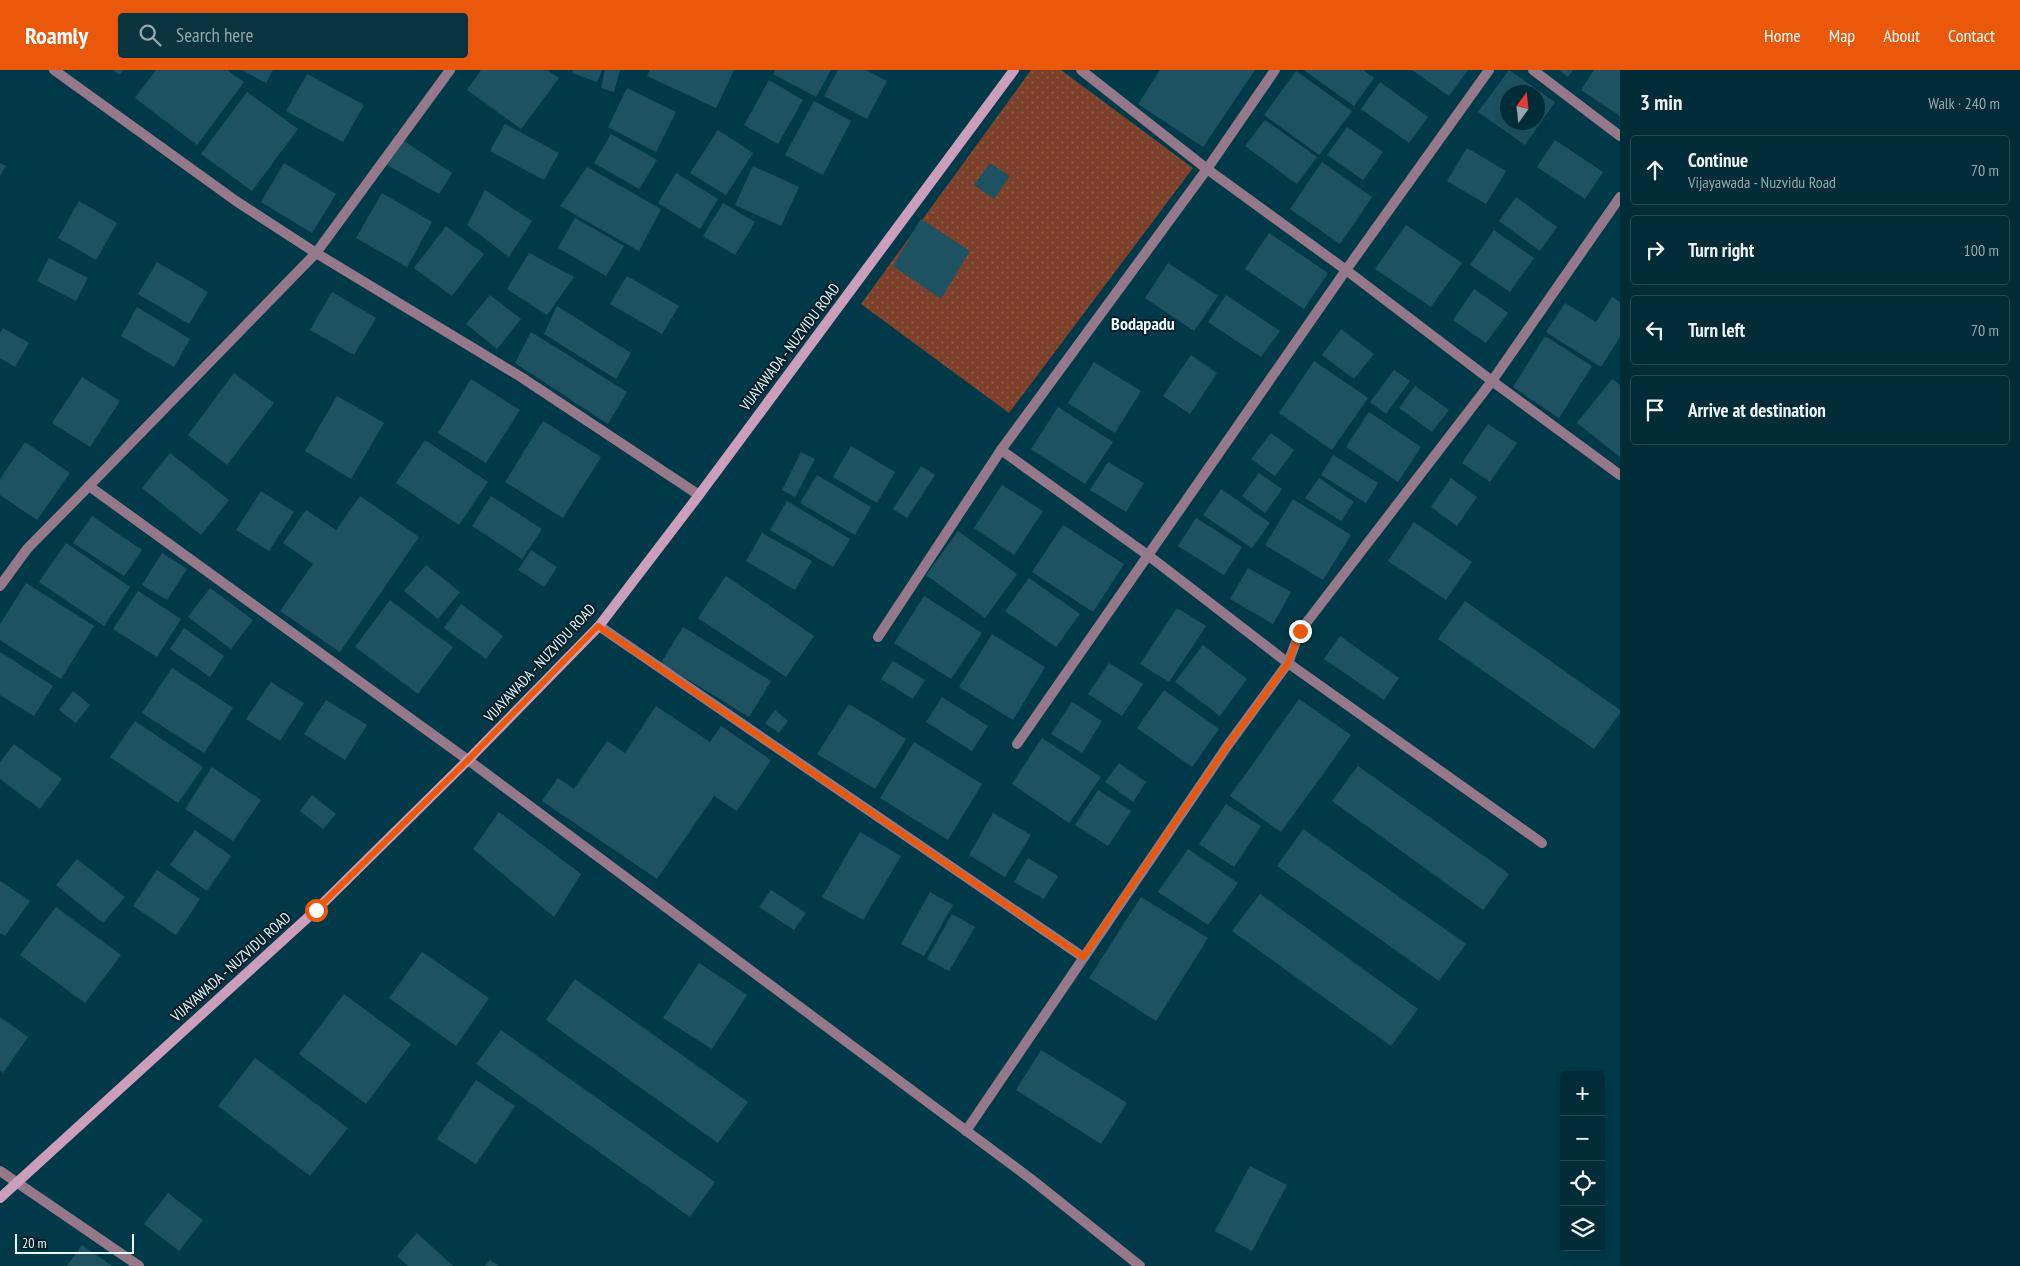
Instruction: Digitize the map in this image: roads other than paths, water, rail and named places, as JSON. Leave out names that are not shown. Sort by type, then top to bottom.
[{"type":"street","points":[[54,70],[236,202],[316,253],[521,377],[699,495]]},
{"type":"street","points":[[0,586],[27,549],[316,253],[450,70]]},
{"type":"street","name":"VIJAYAWADA - NUZVIDU ROAD","points":[[0,1198],[316,910],[468,760],[598,626],[699,495],[1014,70]]},
{"type":"street","points":[[1081,70],[1207,169],[1346,270],[1620,475]]},
{"type":"street","points":[[878,637],[1001,450],[1207,169],[1275,70]]},
{"type":"street","points":[[1017,744],[1346,270],[1489,70]]},
{"type":"street","points":[[1533,70],[1620,136]]},
{"type":"street","points":[[966,1131],[1228,745],[1288,663],[1300,631],[1492,381],[1620,197]]},
{"type":"street","points":[[1001,450],[1149,556],[1288,663],[1542,842]]},
{"type":"street","points":[[89,486],[468,760],[1031,1179],[1140,1266]]},
{"type":"street","points":[[598,626],[1083,957]]},
{"type":"street","points":[[0,1171],[139,1266]]},
{"type":"district","name":"Bodapadu","points":[[1143,324]]}]
